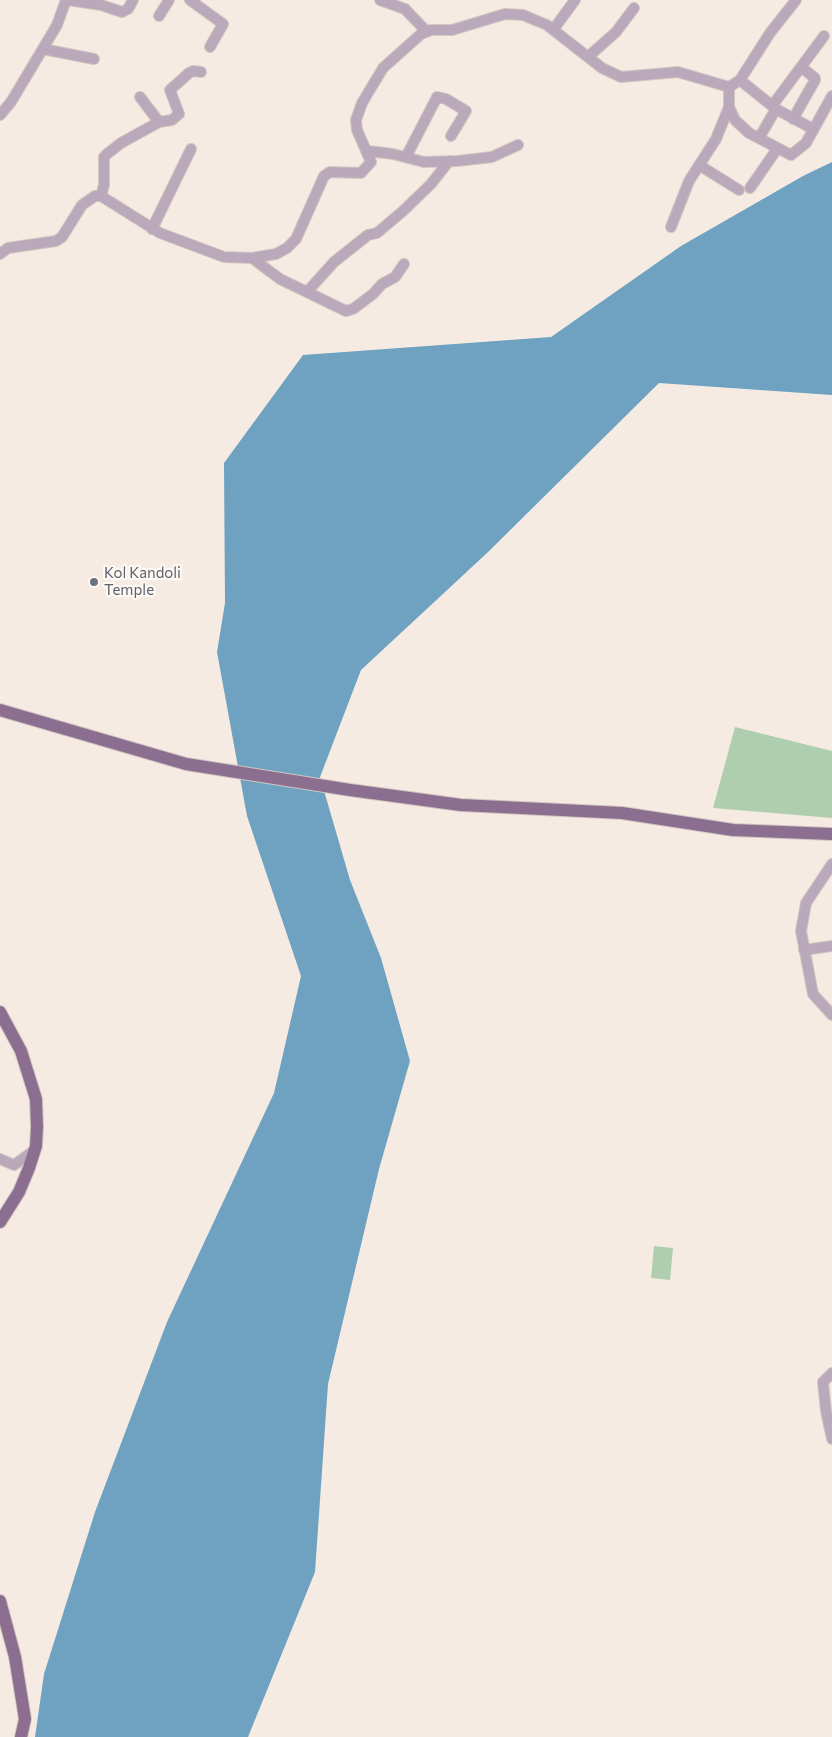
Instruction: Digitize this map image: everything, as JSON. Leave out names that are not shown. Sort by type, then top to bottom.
[{"type":"main road","points":[[0,710],[186,764],[350,790],[461,805],[622,814],[733,830],[832,834]]},
{"type":"main road","points":[[0,1012],[21,1051],[36,1099],[37,1127],[35,1150],[19,1192],[0,1222]]},
{"type":"main road","points":[[0,1601],[15,1657],[25,1719],[21,1737]]},
{"type":"street","points":[[0,115],[11,102],[57,25],[67,0],[101,5],[122,12],[128,10],[133,0]]},
{"type":"street","points":[[159,16],[169,0]]},
{"type":"street","points":[[190,0],[223,24],[210,47]]},
{"type":"street","points":[[380,0],[405,10],[427,32]]},
{"type":"street","points":[[553,30],[575,0]]},
{"type":"street","points":[[0,254],[8,248],[56,241],[62,237],[82,205],[95,196],[101,196],[152,229],[224,257],[252,258],[276,254],[287,248],[296,239],[324,176],[330,172],[360,173],[372,162],[357,130],[356,120],[362,103],[383,68],[406,46],[427,32],[452,30],[505,14],[523,15],[535,18],[610,73],[621,77],[678,72],[729,87],[740,80],[770,33],[796,0]]},
{"type":"street","points":[[589,56],[616,32],[634,8]]},
{"type":"street","points":[[759,138],[774,108],[824,36]]},
{"type":"street","points":[[43,49],[94,59]]},
{"type":"street","points":[[793,118],[815,78],[801,67]]},
{"type":"street","points":[[101,196],[105,176],[104,163],[106,154],[121,143],[159,122],[172,120],[179,114],[170,93],[171,88],[193,71],[201,72]]},
{"type":"street","points":[[740,80],[774,108],[813,130]]},
{"type":"street","points":[[671,227],[689,181],[716,138],[729,107],[729,87]]},
{"type":"street","points":[[729,107],[735,120],[759,138],[791,155],[806,143],[832,96]]},
{"type":"street","points":[[140,97],[159,122]]},
{"type":"street","points":[[406,157],[437,97],[446,99],[466,111],[451,136]]},
{"type":"street","points":[[368,151],[424,162],[492,156],[518,145]]},
{"type":"street","points":[[152,229],[191,149]]},
{"type":"street","points":[[750,188],[777,149]]},
{"type":"street","points":[[307,292],[334,262],[368,235],[378,233],[396,217],[431,184],[449,161]]},
{"type":"street","points":[[699,165],[739,190]]},
{"type":"street","points":[[252,258],[268,272],[346,311],[373,294],[382,284],[398,274],[404,264]]},
{"type":"street","points":[[832,864],[802,912],[801,931],[813,994],[832,1015]]},
{"type":"street","points":[[804,950],[832,946]]},
{"type":"street","points":[[0,1159],[14,1165],[35,1150]]},
{"type":"street","points":[[832,1373],[823,1382],[826,1411],[832,1438]]},
{"type":"green space","points":[[735,727],[832,751],[832,818],[713,808]]},
{"type":"green space","points":[[654,1246],[673,1248],[670,1280],[651,1278]]},
{"type":"water","points":[[832,162],[832,395],[659,383],[487,553],[361,670],[320,777],[350,880],[381,958],[410,1061],[379,1169],[328,1384],[315,1572],[248,1737],[35,1737],[44,1674],[95,1512],[167,1322],[274,1093],[301,976],[247,816],[217,652],[225,603],[224,463],[303,355],[551,337],[681,246],[803,176]]},
{"type":"place","name":"Kol Kandoli Temple","points":[[94,582]]}]
